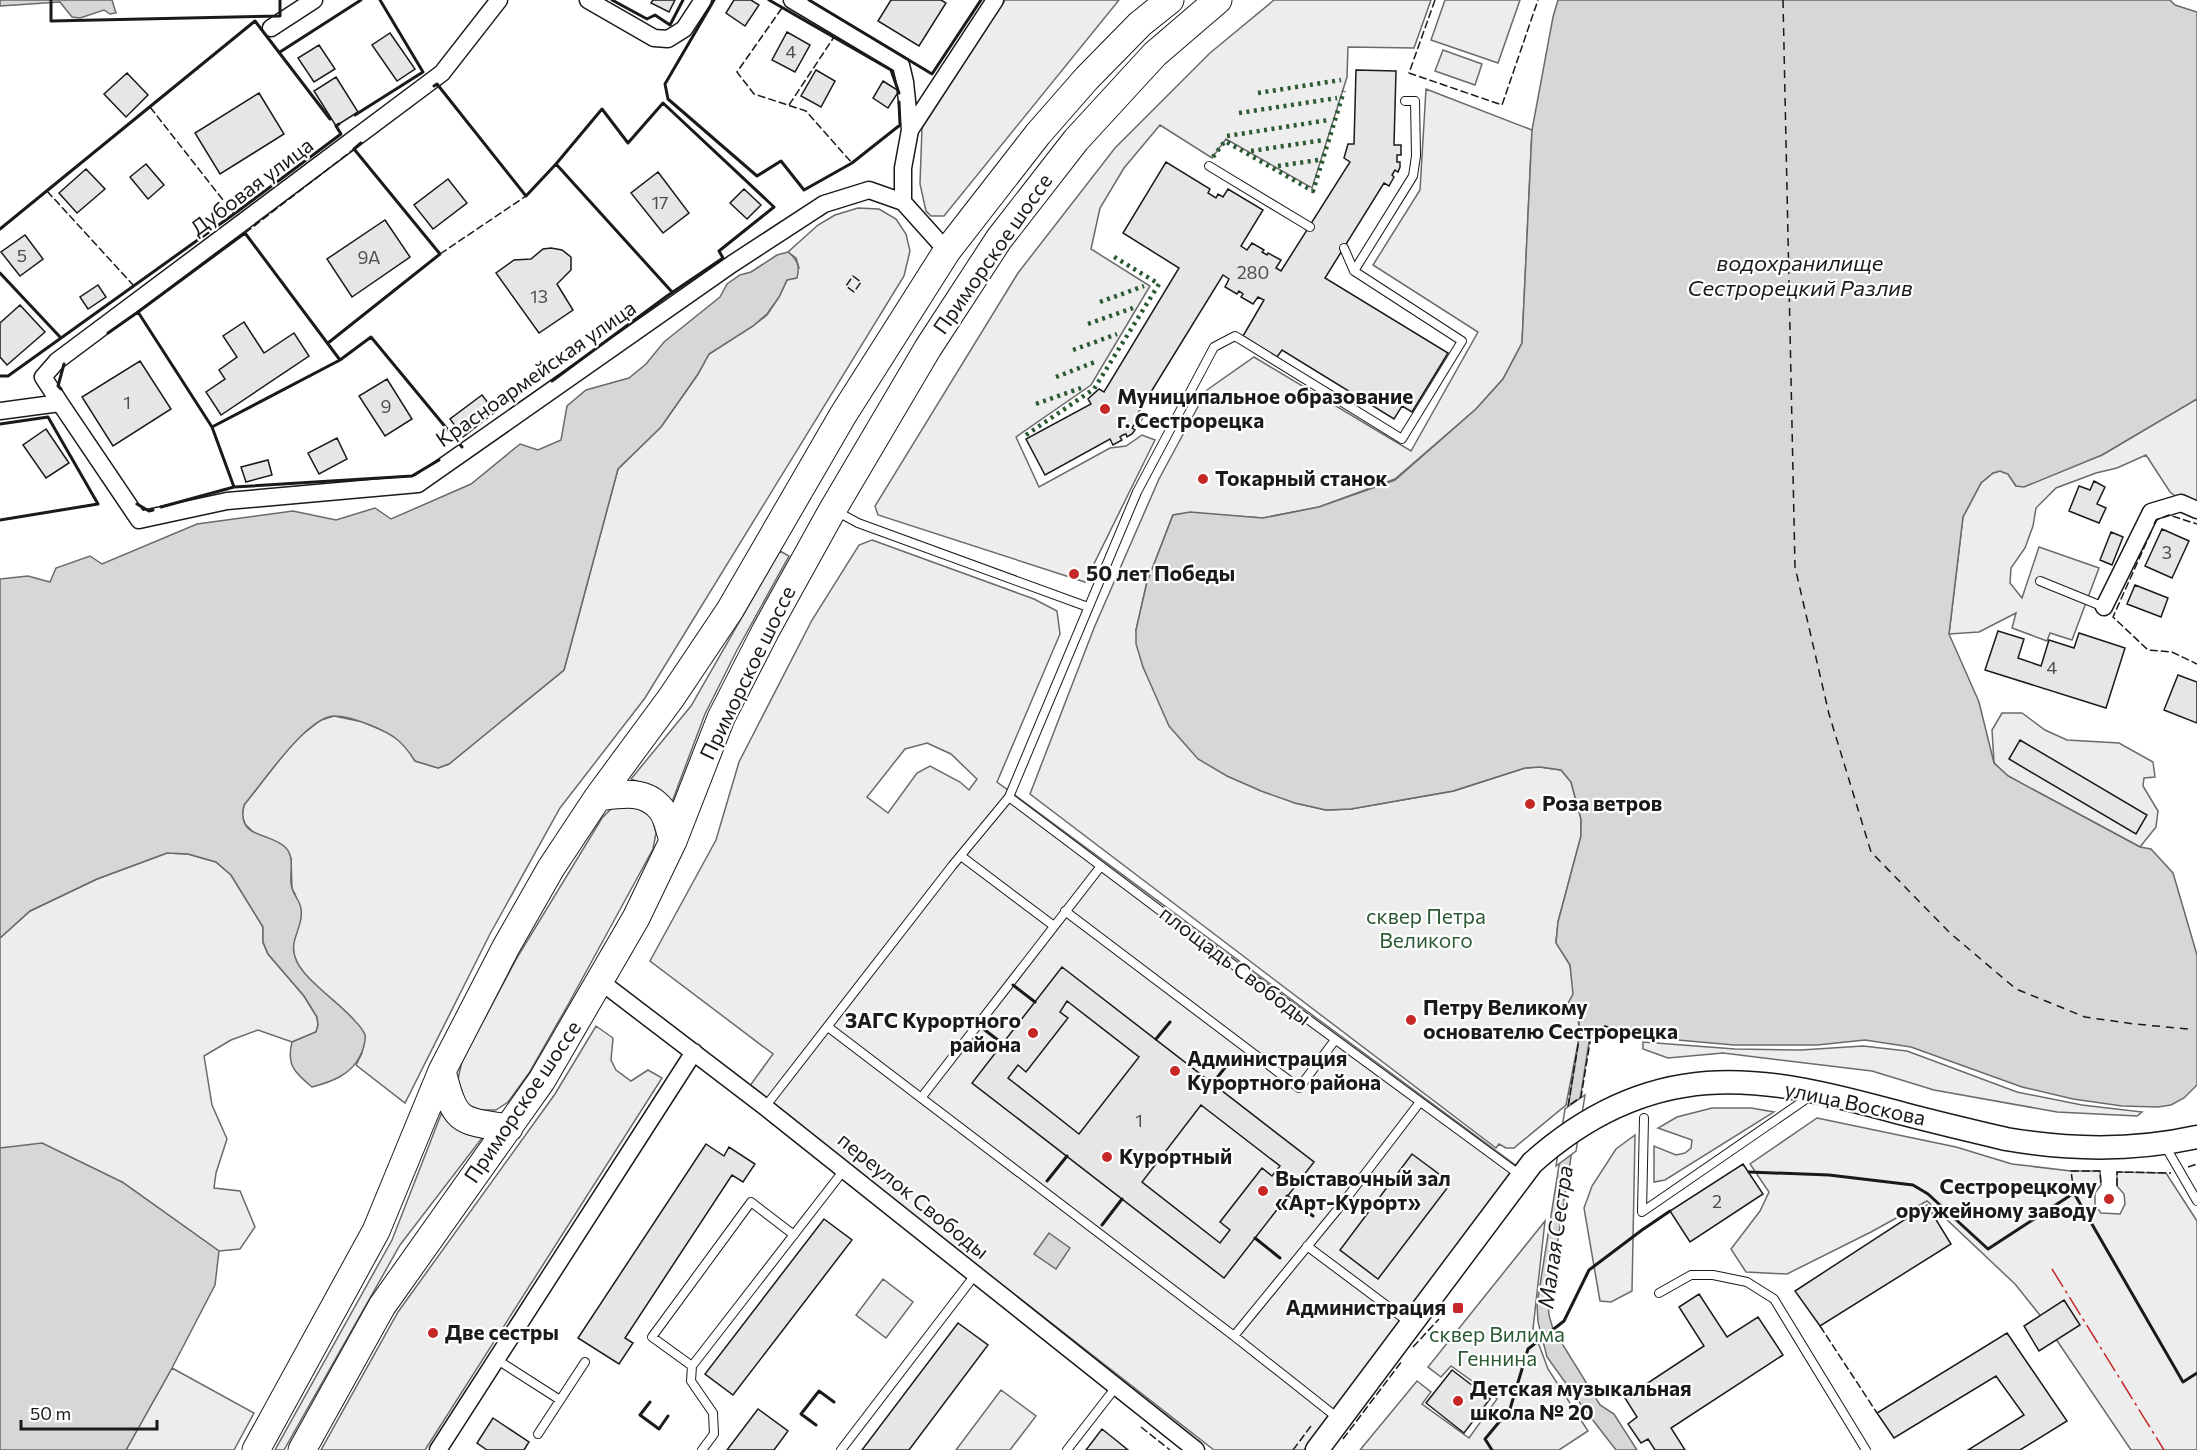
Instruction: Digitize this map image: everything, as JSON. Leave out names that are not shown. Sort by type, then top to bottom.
[{"type":"highway","name":"Приморское шоссе","points":[[256,1450],[376,1231],[442,1071],[551,868],[598,797],[671,698],[730,610],[843,415],[947,251],[1038,134],[1087,78],[1140,24],[1170,0]]},
{"type":"highway","name":"Приморское шоссе","points":[[302,1450],[382,1306],[542,1080],[636,918],[673,841],[722,718],[766,630],[833,509],[928,348],[999,238],[1084,132],[1155,54],[1218,0]]},
{"type":"highway","points":[[598,797],[629,793],[647,798],[662,810],[673,841]]},
{"type":"highway","points":[[442,1071],[453,1108],[464,1119],[479,1124],[509,1128]]},
{"type":"main road","name":"улица Воскова","points":[[1526,1169],[1551,1146],[1585,1122],[1636,1098],[1667,1089],[1707,1083],[1754,1084],[1817,1092],[1951,1126],[2037,1144],[2148,1146],[2197,1137]]},
{"type":"main road","points":[[1323,1448],[1339,1419],[1526,1169]]},
{"type":"street","points":[[271,28],[314,0]]},
{"type":"street","name":"Дубовая улица","points":[[60,403],[43,377],[57,361],[442,73],[499,0]]},
{"type":"street","points":[[588,0],[654,38],[668,39],[684,29],[703,0]]},
{"type":"street","points":[[792,0],[901,65],[910,130],[903,168],[903,202],[947,251]]},
{"type":"street","points":[[910,130],[995,0]]},
{"type":"street","name":"Красноармейская улица","points":[[60,403],[139,520],[227,501],[418,484],[732,264],[824,204],[869,190],[903,202]]},
{"type":"street","points":[[0,411],[60,403]]},
{"type":"street","points":[[2104,607],[2151,512],[2181,503],[2197,510]]},
{"type":"street","name":"переулок Свободы","points":[[600,981],[765,1107],[1196,1450]]},
{"type":"street","points":[[438,1450],[694,1052]]},
{"type":"lane","points":[[1354,271],[1413,176],[1416,156],[1415,101],[1405,101]]},
{"type":"lane","points":[[1209,166],[1310,227]]},
{"type":"lane","points":[[765,1107],[1009,797],[1137,492],[1214,347],[1235,336],[1402,439],[1462,341],[1354,271],[1344,248]]},
{"type":"lane","points":[[833,509],[858,523],[1088,607]]},
{"type":"lane","points":[[2040,581],[2104,607]]},
{"type":"lane","name":"площадь Свободы","points":[[1009,797],[1420,1102],[1526,1169]]},
{"type":"lane","points":[[961,856],[1054,926]]},
{"type":"lane","points":[[921,1098],[1101,866]]},
{"type":"lane","points":[[1065,911],[1299,1088],[1335,1040]]},
{"type":"lane","points":[[828,1027],[1234,1336],[1339,1419]]},
{"type":"lane","points":[[1644,1118],[1642,1212],[1817,1092]]},
{"type":"lane","points":[[1234,1336],[1342,1204],[1420,1102]]},
{"type":"lane","points":[[2164,1144],[2197,1201]]},
{"type":"lane","points":[[702,1450],[714,1434],[713,1413],[691,1381],[692,1366],[844,1170]]},
{"type":"lane","points":[[692,1366],[652,1337],[751,1202],[794,1235]]},
{"type":"lane","points":[[1307,1246],[1411,1324]]},
{"type":"lane","points":[[841,1450],[975,1275]]},
{"type":"lane","points":[[1659,1293],[1690,1275],[1713,1275],[1747,1282],[1774,1299],[1866,1450]]},
{"type":"lane","points":[[496,1359],[560,1400]]},
{"type":"lane","points":[[538,1434],[585,1362]]},
{"type":"lane","points":[[1067,1450],[1116,1387]]},
{"type":"shaded area","points":[[1005,0],[1119,0],[944,216],[931,216],[926,211],[920,184],[922,128]]},
{"type":"shaded area","points":[[1274,0],[1431,0],[1414,48],[1348,47],[1347,77],[1312,188],[1226,139],[1212,158],[1160,125],[1124,168],[1100,208],[1091,249],[1150,286],[1091,385],[1016,437],[1039,487],[1110,448],[1126,446],[1142,435],[1155,440],[1085,582],[878,515],[875,506],[1018,273],[1115,148],[1210,53]]},
{"type":"shaded area","points":[[1445,0],[1520,0],[1498,63],[1431,40]]},
{"type":"shaded area","points":[[1443,50],[1482,64],[1475,85],[1435,71]]},
{"type":"shaded area","name":"сквер Петра Великого","points":[[1426,89],[1532,130],[1522,343],[1503,379],[1476,409],[1395,479],[1319,507],[1263,518],[1190,513],[1173,515],[1147,582],[1136,630],[1143,667],[1150,680],[1227,776],[1295,803],[1326,810],[1351,809],[1454,791],[1525,768],[1540,767],[1561,770],[1571,782],[1581,819],[1581,836],[1558,922],[1556,942],[1570,965],[1580,1033],[1566,1105],[1514,1148],[1506,1148],[1499,1144],[1496,1148],[1030,794],[1094,628],[1159,479],[1207,390],[1254,357],[1411,451],[1478,332],[1373,265],[1420,190]]},
{"type":"shaded area","points":[[858,208],[879,209],[896,219],[906,234],[910,251],[904,276],[645,698],[560,808],[490,934],[405,1103],[356,1065],[362,1053],[299,967],[294,955],[293,944],[301,915],[292,889],[291,858],[266,837],[256,835],[245,824],[242,815],[244,805],[295,740],[321,720],[334,716],[363,722],[389,733],[405,745],[415,761],[438,768],[449,764],[564,670],[618,469],[661,427],[709,354],[767,315],[787,280],[799,268],[796,258],[788,252],[818,225],[835,215]]},
{"type":"shaded area","points":[[2197,399],[2197,505],[2178,498],[2170,492],[2146,455],[2117,468],[2056,488],[2036,508],[2033,526],[2025,548],[2011,568],[2010,583],[2022,598],[2039,547],[2099,568],[2072,640],[2050,633],[2047,641],[2012,628],[2016,613],[1979,632],[1949,634],[1963,517],[1981,483],[1993,473],[2000,471],[2008,474],[2016,486],[2102,455]]},
{"type":"shaded area","points":[[872,540],[1034,599],[1057,611],[1060,634],[997,782],[1518,1167],[1304,1450],[1214,1450],[749,1087],[773,1054],[650,961],[716,840],[739,762],[812,620],[859,545]],"holes":[[[927,743],[951,754],[977,779],[969,790],[960,782],[930,766],[917,773],[888,813],[867,797],[905,749]]]},
{"type":"shaded area","points":[[780,551],[789,556],[705,714],[672,802],[656,788],[631,779],[691,706]]},
{"type":"shaded area","points":[[2002,713],[2022,713],[2045,730],[2067,740],[2119,743],[2153,762],[2155,777],[2144,778],[2143,786],[2158,811],[2156,827],[2140,847],[2008,776],[1994,763],[1992,730]]},
{"type":"shaded area","points":[[629,804],[641,809],[652,818],[656,833],[653,849],[529,1073],[508,1102],[496,1110],[481,1110],[466,1104],[458,1079],[462,1061],[518,956],[602,818],[614,806]]},
{"type":"shaded area","points":[[167,853],[188,854],[216,862],[231,875],[263,927],[263,942],[268,954],[304,996],[317,1017],[316,1032],[292,1042],[258,1030],[231,1040],[204,1056],[212,1105],[227,1139],[216,1173],[214,1188],[240,1191],[255,1227],[240,1249],[219,1251],[122,1182],[0,1148],[0,938],[30,911],[97,879]]},
{"type":"shaded area","points":[[596,1026],[613,1038],[611,1060],[616,1070],[631,1081],[648,1070],[662,1078],[425,1450],[321,1450],[398,1312],[555,1094]]},
{"type":"shaded area","points":[[1643,1042],[1735,1049],[1801,1050],[1863,1046],[1907,1051],[2017,1092],[2082,1105],[2142,1112],[2137,1116],[2057,1112],[1934,1090],[1872,1071],[1723,1053],[1668,1058],[1643,1049]]},
{"type":"shaded area","points":[[1712,1108],[1751,1108],[1774,1112],[1665,1180],[1654,1182],[1654,1146],[1676,1155],[1685,1153],[1691,1148],[1692,1140],[1658,1128],[1677,1117]]},
{"type":"shaded area","points":[[442,1112],[452,1125],[466,1134],[482,1138],[400,1245],[284,1450],[275,1450],[392,1240]]},
{"type":"shaded area","points":[[1817,1118],[1956,1147],[2012,1164],[2071,1171],[2100,1171],[2101,1185],[2095,1193],[2095,1205],[2101,1213],[2120,1214],[2125,1204],[2124,1194],[2117,1186],[2117,1172],[2166,1173],[2197,1221],[2197,1450],[2131,1450],[2039,1314],[2015,1284],[1927,1201],[1787,1274],[1746,1272],[1731,1249],[1760,1211],[1769,1192],[1750,1164]]},
{"type":"shaded area","points":[[1635,1135],[1632,1291],[1611,1302],[1600,1301],[1584,1208],[1592,1186],[1616,1149]]},
{"type":"shaded area","name":"сквер Вилима Геннина","points":[[1545,1221],[1533,1329],[1548,1369],[1588,1431],[1559,1450],[1360,1450],[1417,1381],[1431,1392],[1422,1404],[1469,1438],[1497,1399],[1451,1366],[1441,1377],[1428,1367]]},
{"type":"shaded area","points":[[883,1279],[913,1302],[886,1338],[856,1315]]},
{"type":"shaded area","points":[[172,1368],[254,1413],[234,1450],[126,1450]]},
{"type":"shaded area","points":[[1001,1390],[1036,1416],[1010,1450],[956,1450]]},
{"type":"water","points":[[0,0],[112,0],[116,13],[110,14],[104,10],[80,18],[72,17],[60,2],[0,6]]},
{"type":"water","name":"водохранилище Сестрорецкий Разлив","points":[[1558,0],[2170,0],[2175,5],[2197,12],[2197,399],[2102,455],[2024,487],[2016,486],[2008,474],[2000,471],[1993,473],[1981,483],[1963,517],[1949,634],[1979,702],[1994,763],[2008,776],[2140,847],[2151,849],[2173,873],[2197,955],[2197,1085],[2184,1098],[2171,1105],[2122,1106],[2073,1099],[2022,1087],[1911,1047],[1865,1040],[1817,1045],[1734,1045],[1632,1036],[1605,1026],[1590,1036],[1548,1303],[1553,1329],[1600,1405],[1614,1414],[1637,1450],[1616,1450],[1585,1410],[1547,1357],[1538,1322],[1537,1304],[1580,1033],[1578,1012],[1567,1005],[1573,994],[1570,965],[1556,943],[1558,922],[1581,836],[1581,819],[1571,782],[1561,770],[1540,767],[1525,768],[1453,791],[1351,809],[1326,810],[1295,803],[1227,776],[1198,759],[1169,726],[1143,667],[1136,644],[1136,630],[1147,582],[1173,515],[1190,512],[1263,518],[1319,507],[1395,480],[1476,409],[1503,379],[1522,343],[1532,130]]},
{"type":"water","points":[[788,252],[797,264],[797,278],[787,280],[767,314],[753,326],[709,354],[661,427],[618,469],[564,670],[449,764],[438,768],[415,761],[396,738],[370,725],[338,716],[323,719],[311,727],[285,753],[244,805],[243,816],[250,830],[279,843],[286,848],[291,857],[291,883],[301,912],[294,947],[299,965],[312,981],[359,1025],[365,1035],[362,1051],[356,1063],[346,1073],[312,1087],[293,1068],[290,1057],[292,1042],[316,1032],[317,1017],[304,996],[268,954],[263,942],[263,927],[231,875],[216,862],[188,854],[167,853],[97,879],[30,911],[0,938],[0,579],[28,576],[50,582],[56,568],[90,556],[102,564],[197,524],[293,511],[336,520],[375,508],[391,519],[471,484],[520,444],[538,450],[561,440],[567,406],[586,390],[629,378],[646,364],[664,342],[720,297],[727,284],[777,255]]},
{"type":"water","points":[[42,1143],[122,1182],[219,1251],[215,1285],[126,1450],[0,1450],[0,1148]]},
{"type":"water","points":[[1049,1233],[1070,1248],[1056,1269],[1034,1254]]},
{"type":"pier","points":[[1585,1095],[1576,1151],[1556,1166],[1565,1109]]},
{"type":"building","points":[[653,0],[675,0],[669,12],[651,3]]},
{"type":"building","points":[[734,0],[751,0],[759,5],[745,26],[726,13]]},
{"type":"building","points":[[891,0],[941,0],[946,3],[919,46],[878,21]]},
{"type":"building","points":[[787,32],[810,45],[795,72],[772,60]]},
{"type":"building","points":[[390,33],[415,69],[397,81],[372,45]]},
{"type":"building","points":[[319,45],[335,69],[314,82],[298,58]]},
{"type":"building","points":[[816,70],[835,81],[821,107],[801,96]]},
{"type":"building","points":[[1356,70],[1396,71],[1394,145],[1401,145],[1401,155],[1397,155],[1400,167],[1398,172],[1395,170],[1392,175],[1394,177],[1389,186],[1384,183],[1325,278],[1448,353],[1412,412],[1402,406],[1394,419],[1282,350],[1277,357],[1243,336],[1264,300],[1258,297],[1253,304],[1241,297],[1243,294],[1239,291],[1237,294],[1225,287],[1229,279],[1223,275],[1138,413],[1144,416],[1138,425],[1135,423],[1132,428],[1135,430],[1132,434],[1127,437],[1126,434],[1123,435],[1120,437],[1122,440],[1113,445],[1110,439],[1045,475],[1026,439],[1091,404],[1088,399],[1099,389],[1104,392],[1179,268],[1123,233],[1166,162],[1210,189],[1208,193],[1216,198],[1218,194],[1223,197],[1228,189],[1263,210],[1241,246],[1247,250],[1252,243],[1264,250],[1262,252],[1267,255],[1268,253],[1281,260],[1276,268],[1281,271],[1350,162],[1344,158],[1348,144],[1354,144]]},
{"type":"building","points":[[127,73],[148,95],[126,117],[104,94]]},
{"type":"building","points":[[336,77],[358,112],[336,126],[314,91]]},
{"type":"building","points":[[883,81],[899,91],[888,108],[873,98]]},
{"type":"building","points":[[259,93],[284,134],[220,174],[195,133]]},
{"type":"building","points":[[146,164],[164,185],[148,199],[130,177]]},
{"type":"building","points":[[86,169],[105,189],[77,213],[59,193]]},
{"type":"building","points":[[658,172],[689,213],[663,233],[631,193]]},
{"type":"building","points":[[448,179],[467,203],[433,229],[414,205]]},
{"type":"building","points":[[744,189],[761,205],[747,219],[730,203]]},
{"type":"building","points":[[385,220],[410,257],[352,297],[327,259]]},
{"type":"building","points":[[25,235],[43,259],[20,276],[1,252]]},
{"type":"building","points":[[543,249],[562,250],[571,257],[571,270],[557,284],[573,310],[539,333],[496,273],[514,260],[531,259]]},
{"type":"building","points":[[98,285],[106,297],[88,309],[80,297]]},
{"type":"building","points":[[20,305],[45,332],[7,365],[0,357],[0,323]]},
{"type":"building","points":[[244,322],[264,353],[294,333],[309,356],[221,415],[206,392],[225,379],[219,370],[237,357],[223,336]]},
{"type":"building","points":[[140,361],[171,409],[113,446],[82,397]]},
{"type":"building","points":[[387,379],[412,419],[385,436],[359,396]]},
{"type":"building","points":[[482,395],[495,412],[463,437],[450,419]]},
{"type":"building","points":[[46,429],[69,463],[46,478],[23,445]]},
{"type":"building","points":[[337,438],[347,459],[319,474],[308,453]]},
{"type":"building","points":[[268,460],[272,475],[246,482],[241,467]]},
{"type":"building","points":[[2094,481],[2105,487],[2097,504],[2106,508],[2099,523],[2069,511],[2079,486],[2090,490]]},
{"type":"building","points":[[2162,529],[2189,541],[2172,578],[2145,566]]},
{"type":"building","points":[[2111,532],[2123,537],[2112,565],[2100,560]]},
{"type":"building","points":[[2135,585],[2168,598],[2161,617],[2127,604]]},
{"type":"building","points":[[1998,631],[2024,639],[2018,658],[2041,666],[2049,640],[2074,648],[2079,633],[2125,648],[2106,708],[1985,670]]},
{"type":"building","points":[[2178,675],[2197,682],[2197,723],[2164,710]]},
{"type":"building","points":[[2020,740],[2147,815],[2136,834],[2009,759]]},
{"type":"building","points":[[1062,967],[1314,1162],[1224,1278],[972,1083]],"holes":[[[1067,1001],[1139,1057],[1079,1134],[1008,1078],[1018,1065],[1026,1072],[1068,1018],[1060,1012]],[[1201,1105],[1280,1166],[1272,1176],[1262,1168],[1220,1222],[1230,1230],[1220,1243],[1142,1182]]]},
{"type":"building","points":[[706,1144],[724,1156],[729,1147],[755,1164],[743,1182],[732,1175],[625,1338],[633,1343],[619,1364],[578,1338]]},
{"type":"building","points":[[1412,1154],[1451,1183],[1378,1279],[1340,1250]]},
{"type":"building","points":[[1743,1164],[1763,1194],[1690,1242],[1670,1211]]},
{"type":"building","points":[[1927,1205],[1951,1244],[1820,1326],[1795,1291]]},
{"type":"building","points":[[824,1219],[852,1240],[733,1395],[705,1374]]},
{"type":"building","points":[[1699,1294],[1727,1337],[1758,1317],[1783,1355],[1671,1428],[1685,1450],[1655,1450],[1648,1439],[1641,1443],[1628,1424],[1637,1417],[1625,1398],[1704,1346],[1679,1307]]},
{"type":"building","points":[[2064,1300],[2080,1325],[2039,1351],[2024,1326]]},
{"type":"building","points":[[958,1323],[988,1345],[909,1450],[862,1450]]},
{"type":"building","points":[[2007,1333],[2067,1421],[2020,1450],[1968,1450],[2024,1415],[1996,1376],[1894,1438],[1877,1413]]},
{"type":"building","name":"Детская музыкальная школа № 20","points":[[1452,1370],[1490,1399],[1464,1433],[1426,1403]]},
{"type":"building","points":[[758,1409],[788,1431],[774,1450],[727,1450]]},
{"type":"building","points":[[493,1418],[529,1442],[524,1450],[487,1450],[477,1443]]},
{"type":"building","points":[[1102,1429],[1117,1441],[1128,1450],[1086,1450]]},
{"type":"ferry route","points":[[1783,0],[1795,567],[1829,714],[1871,852],[1950,933],[2016,989],[2085,1017],[2189,1029]]},
{"type":"hedge","points":[[1258,93],[1341,80]]},
{"type":"hedge","points":[[1213,157],[1225,141],[1313,191],[1344,91]]},
{"type":"hedge","points":[[1239,113],[1337,98]]},
{"type":"hedge","points":[[1227,136],[1329,120]]},
{"type":"hedge","points":[[1251,151],[1324,140]]},
{"type":"hedge","points":[[1278,166],[1318,160]]},
{"type":"hedge","points":[[1026,435],[1094,389],[1159,284],[1111,255]]},
{"type":"hedge","points":[[1100,302],[1144,286]]},
{"type":"hedge","points":[[1088,324],[1133,308]]},
{"type":"hedge","points":[[1073,350],[1117,334]]},
{"type":"hedge","points":[[1056,377],[1095,362]]},
{"type":"hedge","points":[[1036,404],[1081,388]]},
{"type":"fence","points":[[1435,0],[1409,73],[1502,105],[1538,0]]},
{"type":"fence","points":[[782,8],[737,72],[754,94],[806,111],[852,163]]},
{"type":"fence","points":[[789,105],[834,37]]},
{"type":"fence","points":[[150,107],[234,214]]},
{"type":"fence","points":[[245,233],[354,149]]},
{"type":"fence","points":[[47,191],[134,286]]},
{"type":"fence","points":[[440,254],[526,196]]},
{"type":"fence","points":[[853,276],[861,282],[854,292],[846,286],[853,276]]},
{"type":"fence","points":[[2154,524],[2156,520],[2169,515],[2197,524]]},
{"type":"fence","points":[[2151,532],[2113,617],[2148,650],[2172,652],[2197,664]]},
{"type":"fence","points":[[1580,1033],[1568,1106],[1581,1097],[1591,1036],[1605,1026],[1616,1030]]},
{"type":"fence","points":[[2188,1167],[2197,1164]]},
{"type":"fence","points":[[2074,1193],[2071,1171],[2100,1171],[2101,1185]]},
{"type":"fence","points":[[2117,1186],[2117,1172],[2171,1173]]},
{"type":"fence","points":[[1413,1347],[1439,1319]]},
{"type":"fence","points":[[1820,1326],[1877,1413]]},
{"type":"fence","points":[[1343,1439],[1402,1361]]},
{"type":"fence","points":[[1293,1450],[1311,1426]]},
{"type":"fence","points":[[1141,1427],[1170,1450]]},
{"type":"wall","points":[[51,0],[51,21],[280,16],[280,0]]},
{"type":"wall","points":[[280,52],[361,0]]},
{"type":"wall","points":[[355,115],[423,72],[380,0]]},
{"type":"wall","points":[[612,0],[647,19],[655,15],[670,25],[683,0]]},
{"type":"wall","points":[[714,0],[665,84],[668,99],[757,176],[781,161],[804,190],[852,163],[900,125],[899,102]]},
{"type":"wall","points":[[769,0],[891,70],[899,93]]},
{"type":"wall","points":[[809,0],[932,74],[981,0]]},
{"type":"wall","points":[[0,229],[255,21],[330,119]]},
{"type":"wall","points":[[434,86],[437,84],[526,196],[556,164],[672,292]]},
{"type":"wall","points":[[552,381],[667,296],[723,258],[719,251],[774,207],[663,103],[628,143],[602,109],[556,164]]},
{"type":"wall","points":[[0,376],[8,376],[234,214],[341,134],[336,126],[339,124]]},
{"type":"wall","points":[[328,343],[440,254],[354,149],[361,143]]},
{"type":"wall","points":[[138,312],[245,233],[340,360],[371,337],[462,447]]},
{"type":"wall","points":[[0,273],[61,338]]},
{"type":"wall","points":[[108,333],[138,312],[212,427],[234,487],[412,476],[439,460]]},
{"type":"wall","points":[[212,427],[340,360]]},
{"type":"wall","points":[[61,389],[58,386],[64,364]]},
{"type":"wall","points":[[0,424],[48,417],[98,504],[0,520]]},
{"type":"wall","points":[[161,507],[234,487]]},
{"type":"wall","points":[[137,504],[149,511],[153,510]]},
{"type":"wall","points":[[1013,985],[1035,1002]]},
{"type":"wall","points":[[1156,1039],[1170,1022]]},
{"type":"wall","points":[[981,1027],[1003,1044]]},
{"type":"wall","points":[[1213,1083],[1227,1065]]},
{"type":"wall","points":[[1047,1181],[1067,1156]]},
{"type":"wall","points":[[1749,1172],[1829,1175],[1913,1185],[1928,1194],[1988,1249],[2074,1193],[2183,1382],[2197,1373]]},
{"type":"wall","points":[[1287,1196],[1313,1216]]},
{"type":"wall","points":[[1102,1225],[1122,1199]]},
{"type":"wall","points":[[1492,1450],[1485,1439],[1510,1409],[1528,1349],[1564,1321],[1589,1270],[1670,1211]]},
{"type":"wall","points":[[1255,1238],[1280,1258]]},
{"type":"wall","points":[[816,1425],[801,1414],[819,1391],[834,1402]]},
{"type":"wall","points":[[650,1402],[640,1415],[659,1429],[668,1416]]},
{"type":"power","points":[[2052,1269],[2164,1450]]},
{"type":"place","name":"Муниципальное образование г. Сестрорецка","points":[[1105,409]]},
{"type":"place","name":"Токарный станок","points":[[1203,479]]},
{"type":"place","name":"50 лет Победы","points":[[1074,574]]},
{"type":"place","name":"Роза ветров","points":[[1530,804]]},
{"type":"place","name":"Петру Великому основателю Сестрорецка","points":[[1411,1020]]},
{"type":"place","name":"ЗАГС Курортного района","points":[[1033,1033]]},
{"type":"place","name":"Администрация Курортного района","points":[[1175,1071]]},
{"type":"place","name":"Курортный","points":[[1107,1157]]},
{"type":"place","name":"Выставочный зал «Арт-Курорт»","points":[[1263,1191]]},
{"type":"place","name":"Сестрорецкому оружейному заводу","points":[[2109,1199]]},
{"type":"place","name":"Администрация","points":[[1458,1308]]},
{"type":"place","name":"Две сестры","points":[[433,1333]]},
{"type":"place","name":"Детская музыкальная школа № 20","points":[[1458,1401]]},
{"type":"water label","name":"Малая Сестра","points":[[1555,1237]]}]
